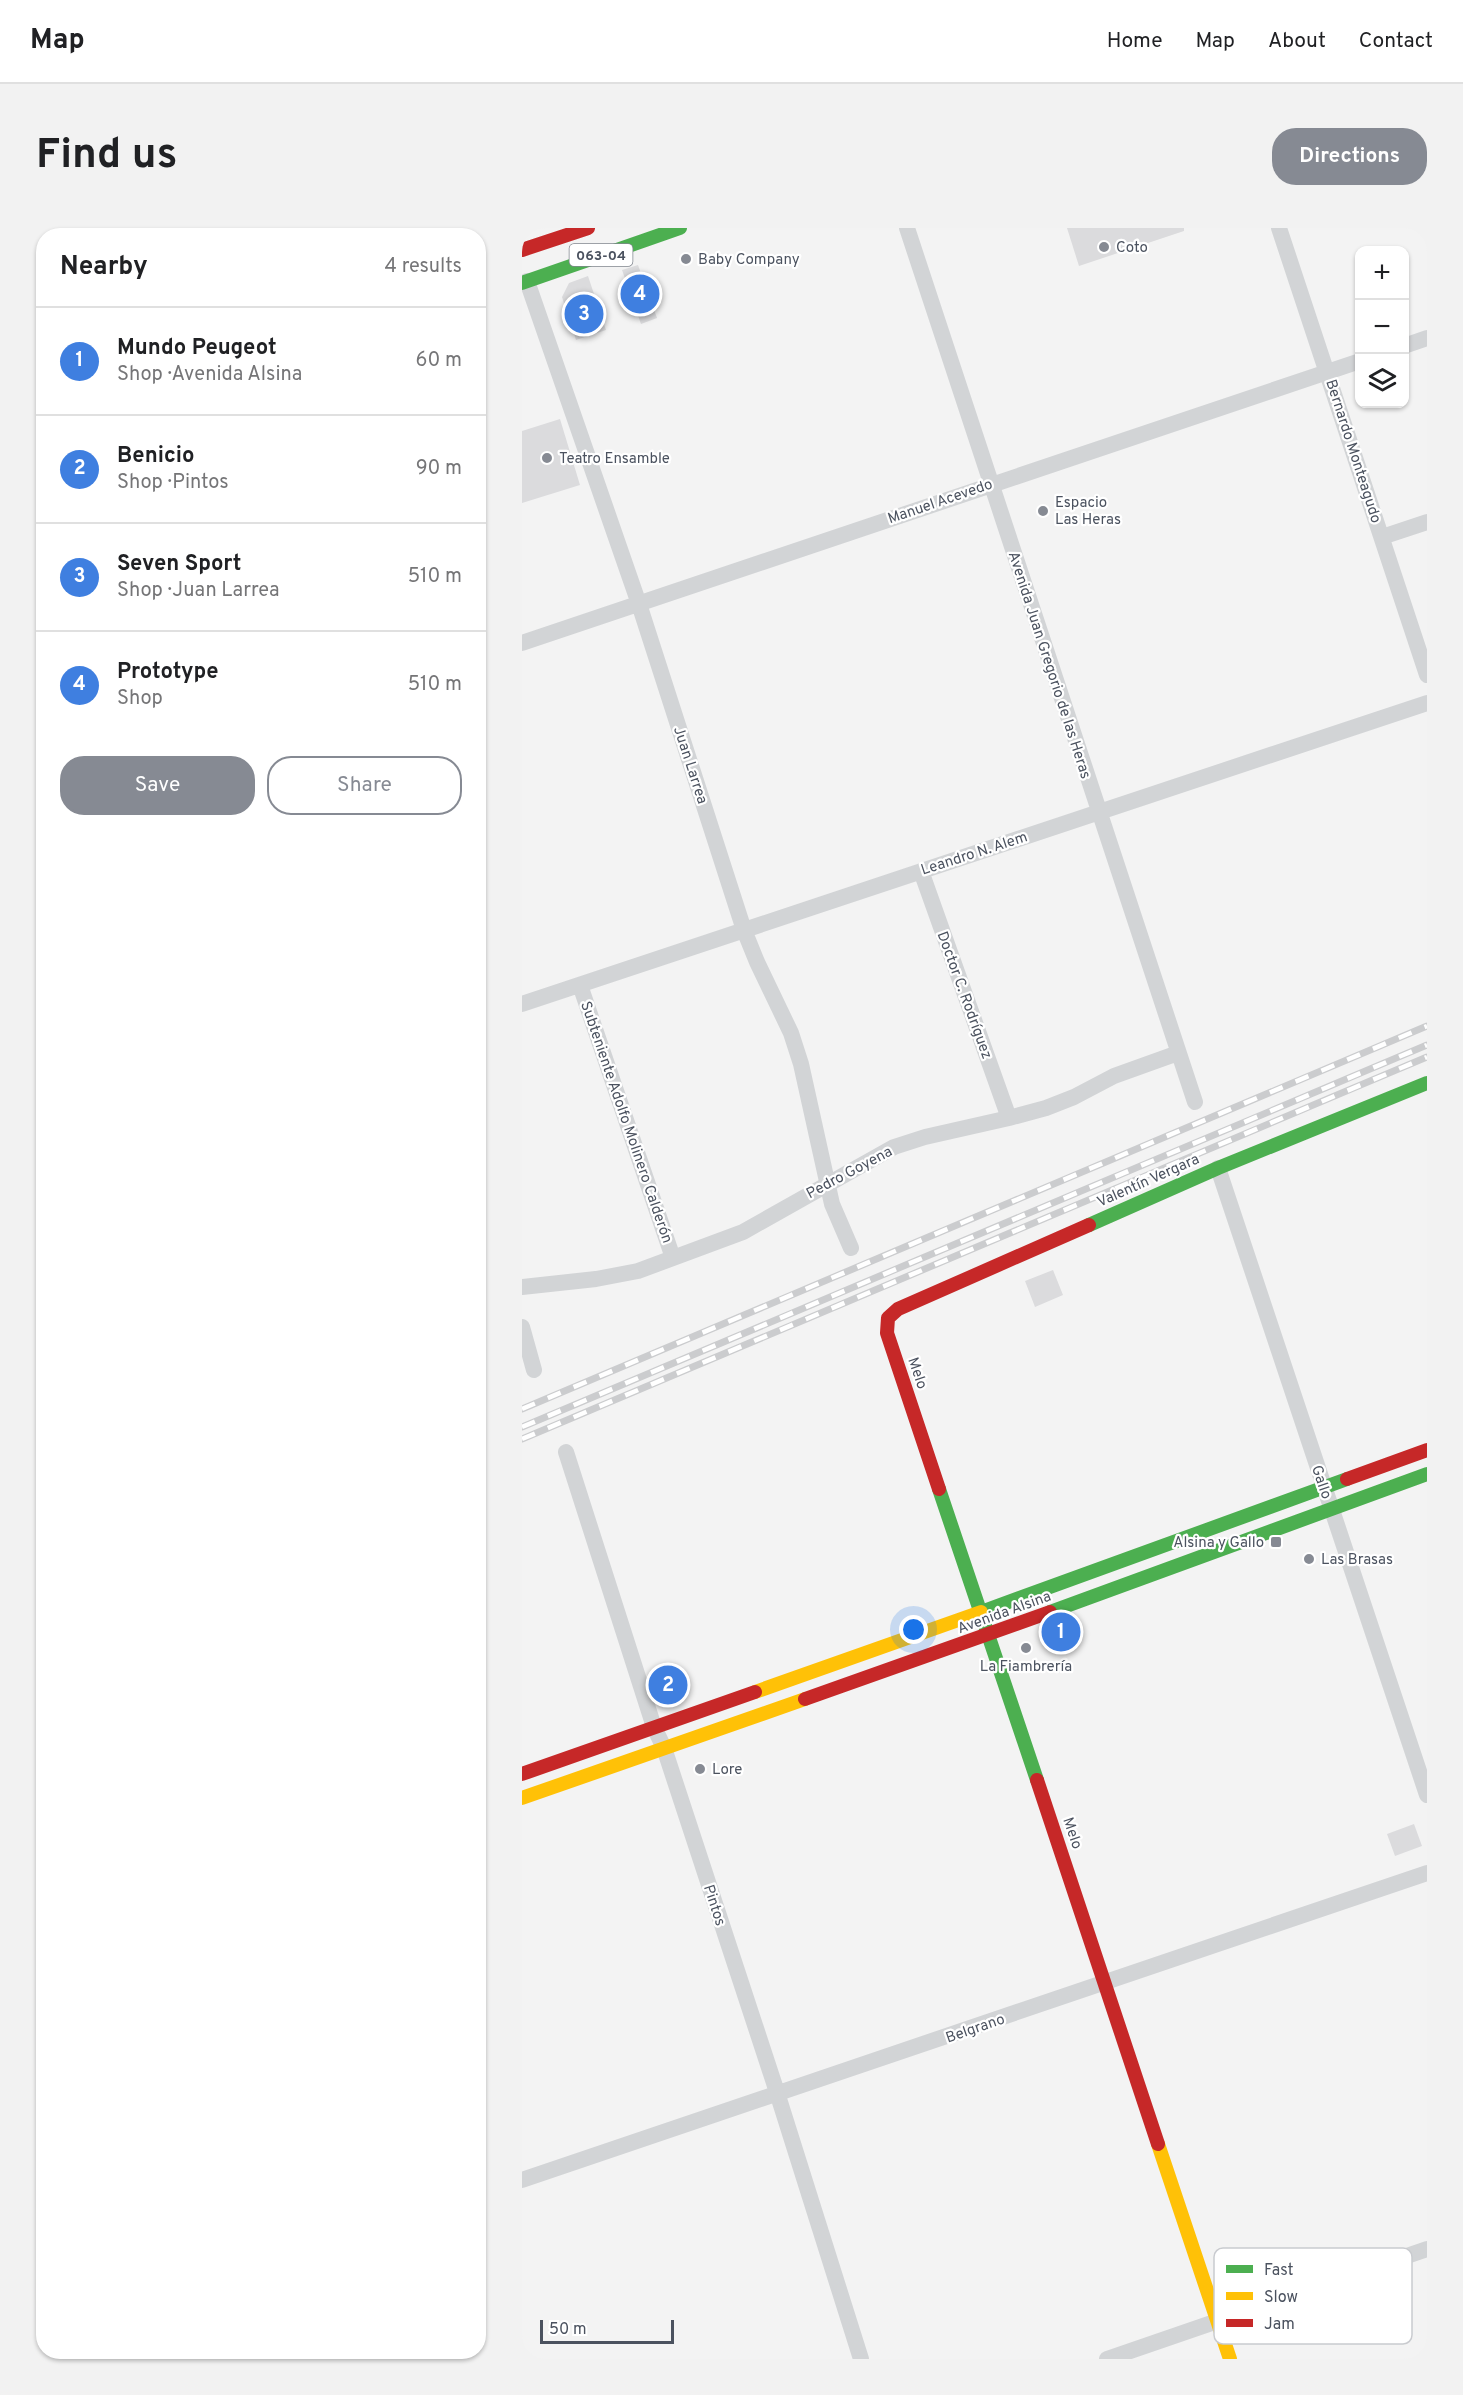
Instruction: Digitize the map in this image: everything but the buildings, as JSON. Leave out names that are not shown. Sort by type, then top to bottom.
[{"type":"main road","name":"063-04","points":[[522,250],[588,228]]},
{"type":"main road","name":"063-04","points":[[525,282],[680,228]]},
{"type":"main road","name":"Valentín Vergara","points":[[888,1318],[898,1309],[1218,1168],[1427,1083]]},
{"type":"main road","name":"Melo","points":[[888,1318],[887,1333],[1214,2312]]},
{"type":"main road","name":"Avenida Alsina","points":[[522,1774],[982,1612],[1427,1450]]},
{"type":"main road","name":"Avenida Alsina","points":[[522,1798],[988,1635],[1427,1474]]},
{"type":"main road","name":"Melo","points":[[1225,2344],[1230,2359]]},
{"type":"street","name":"Avenida Juan Gregorio de las Heras","points":[[907,228],[1195,1102]]},
{"type":"street","name":"Bernardo Monteagudo","points":[[1279,228],[1427,675]]},
{"type":"street","name":"Juan Larrea","points":[[525,282],[639,604],[744,930],[791,1033],[801,1064],[832,1204],[851,1248]]},
{"type":"street","points":[[1409,344],[1427,338]]},
{"type":"street","name":"Manuel Acevedo","points":[[522,643],[1355,362]]},
{"type":"street","points":[[1382,537],[1427,522]]},
{"type":"street","name":"Leandro N. Alem","points":[[522,1004],[1427,703]]},
{"type":"street","name":"Doctor C. Rodríguez","points":[[921,871],[1009,1118]]},
{"type":"street","name":"Subteniente Adolfo Molinero Calderón","points":[[580,985],[673,1258]]},
{"type":"street","name":"Pedro Goyena","points":[[522,1287],[596,1279],[638,1271],[743,1232],[894,1147],[925,1137],[1009,1118],[1074,1097],[1114,1076],[1178,1053]]},
{"type":"street","name":"Gallo","points":[[1218,1168],[1427,1795]]},
{"type":"street","points":[[522,1328],[534,1370]]},
{"type":"street","name":"Pintos","points":[[566,1452],[654,1727],[663,1748],[777,2094],[861,2359]]},
{"type":"street","name":"Belgrano","points":[[522,2180],[1106,1984],[1427,1873]]},
{"type":"street","points":[[1412,2254],[1427,2249]]},
{"type":"street","points":[[1107,2359],[1214,2322]]},
{"type":"railway","points":[[522,1409],[1427,1026]]},
{"type":"railway","points":[[522,1427],[1427,1045]]},
{"type":"railway","points":[[522,1439],[1427,1057]]},
{"type":"traffic: fast","points":[[522,283],[680,228]]},
{"type":"traffic: fast","points":[[1089,1225],[1218,1168],[1427,1083]]},
{"type":"traffic: fast","points":[[1050,1612],[1427,1474]]},
{"type":"traffic: fast","points":[[981,1612],[1347,1479]]},
{"type":"traffic: fast","points":[[939,1489],[1037,1780]]},
{"type":"traffic: slow","points":[[755,1692],[981,1612]]},
{"type":"traffic: slow","points":[[522,1798],[805,1699]]},
{"type":"traffic: slow","points":[[1158,2144],[1214,2311]]},
{"type":"traffic: slow","points":[[1225,2344],[1230,2359]]},
{"type":"traffic: jam","points":[[522,250],[588,228]]},
{"type":"traffic: jam","points":[[939,1489],[887,1333],[888,1318],[898,1309],[1089,1225]]},
{"type":"traffic: jam","points":[[1347,1479],[1427,1450]]},
{"type":"traffic: jam","points":[[805,1699],[1050,1612]]},
{"type":"traffic: jam","points":[[522,1774],[755,1692]]},
{"type":"traffic: jam","points":[[1037,1780],[1158,2144]]},
{"type":"place","name":"Coto","points":[[1104,247]]},
{"type":"place","name":"Baby Company","points":[[686,259]]},
{"type":"place","name":"Prototype","points":[[640,294]]},
{"type":"place","name":"Seven Sport","points":[[584,314]]},
{"type":"place","name":"Teatro Ensamble","points":[[547,458]]},
{"type":"place","name":"Espacio Las Heras","points":[[1043,511]]},
{"type":"place","name":"Alsina y Gallo","points":[[1276,1542]]},
{"type":"place","name":"Las Brasas","points":[[1309,1559]]},
{"type":"place","name":"Mundo Peugeot","points":[[1061,1632]]},
{"type":"place","name":"La Fiambrería","points":[[1026,1648]]},
{"type":"place","name":"Benicio","points":[[668,1685]]},
{"type":"place","name":"Lore","points":[[700,1769]]}]
